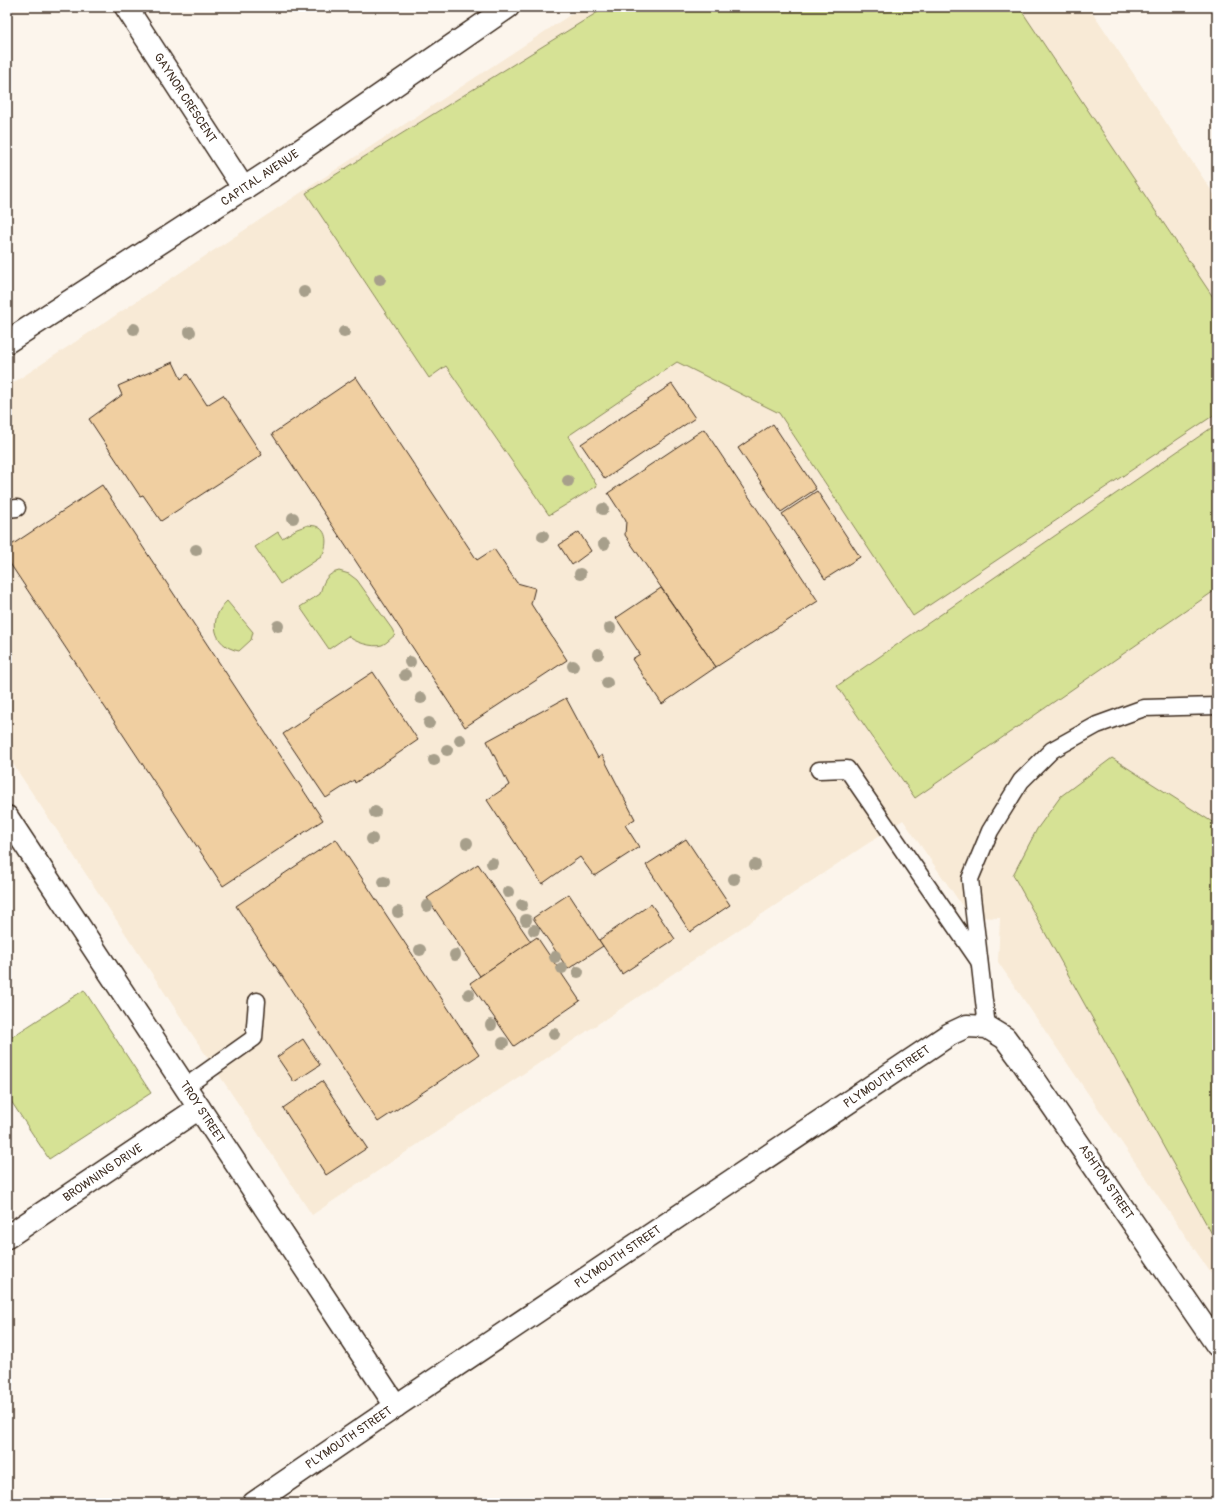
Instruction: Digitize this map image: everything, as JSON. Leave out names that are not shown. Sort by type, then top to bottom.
[{"type":"street","name":"GAYNOR CRESCENT","points":[[126,7],[244,189]]},
{"type":"street","name":"CAPITAL AVENUE","points":[[7,342],[244,189],[508,7]]},
{"type":"street","name":"TROY STREET","points":[[7,817],[396,1406]]},
{"type":"street","name":"PLYMOUTH STREET","points":[[254,1503],[950,1034],[967,1026],[987,1027]]},
{"type":"street","name":"ASHTON STREET","points":[[987,1027],[1005,1038],[1019,1056],[1217,1344]]},
{"type":"street","name":"BROWNING DRIVE","points":[[7,1237],[199,1108]]},
{"type":"lane","points":[[987,1027],[970,879],[990,831],[1021,781],[1052,750],[1097,725],[1144,708],[1217,706]]},
{"type":"lane","points":[[819,770],[847,769],[980,963]]},
{"type":"lane","points":[[185,1087],[254,1038],[257,1001]]},
{"type":"shaded area","points":[[582,7],[1089,7],[1217,199],[1217,1282],[998,962],[1000,918],[970,917],[903,820],[312,1215],[7,755],[7,387]]},
{"type":"green space","points":[[606,7],[1019,7],[1217,303],[1217,413],[913,616],[779,413],[677,362],[568,436],[597,486],[549,515],[446,366],[429,378],[306,193]]},
{"type":"green space","points":[[1217,424],[1217,589],[915,798],[837,686]]},
{"type":"green space","points":[[308,525],[317,526],[322,529],[326,541],[325,550],[321,557],[280,584],[255,547],[278,532],[282,538],[297,529]]},
{"type":"green space","points":[[339,571],[349,574],[357,580],[392,629],[395,635],[384,644],[374,646],[364,644],[348,636],[329,649],[300,607],[320,594],[322,586],[328,576]]},
{"type":"green space","points":[[227,601],[253,632],[251,640],[239,651],[223,644],[218,638],[216,631],[215,623],[217,616]]},
{"type":"green space","points":[[1112,758],[1217,825],[1217,1243],[1013,875],[1037,829],[1061,796]]},
{"type":"green space","points":[[84,990],[151,1093],[49,1159],[7,1095],[7,1040]]},
{"type":"building","points":[[173,362],[181,379],[187,374],[207,405],[223,395],[262,455],[161,521],[143,495],[140,496],[89,419],[122,395],[118,386]]},
{"type":"building","points":[[356,377],[477,560],[494,549],[517,583],[535,588],[531,604],[567,660],[465,727],[272,434]]},
{"type":"building","points":[[672,384],[695,418],[605,479],[581,444]]},
{"type":"building","points":[[773,424],[816,489],[781,512],[738,448]]},
{"type":"building","points":[[704,429],[818,601],[716,667],[625,535],[626,521],[608,493]]},
{"type":"building","points":[[102,485],[323,820],[223,886],[7,559],[7,548]]},
{"type":"building","points":[[817,491],[860,557],[825,579],[782,514]]},
{"type":"building","points":[[579,532],[591,551],[572,565],[559,545]]},
{"type":"building","points":[[661,588],[716,667],[662,704],[632,659],[640,654],[616,618]]},
{"type":"building","points":[[373,672],[418,740],[355,783],[354,780],[326,798],[283,734],[310,716],[309,714]]},
{"type":"building","points":[[566,698],[598,758],[602,755],[635,819],[625,825],[639,847],[594,876],[580,857],[542,884],[487,800],[509,785],[487,741]]},
{"type":"building","points":[[336,839],[479,1055],[378,1122],[236,906]]},
{"type":"building","points":[[686,839],[730,905],[690,932],[646,865]]},
{"type":"building","points":[[478,864],[531,942],[480,976],[427,898]]},
{"type":"building","points":[[569,894],[603,946],[568,969],[533,918]]},
{"type":"building","points":[[651,904],[675,939],[622,974],[599,940]]},
{"type":"building","points":[[537,937],[580,1001],[514,1046],[470,983]]},
{"type":"building","points":[[303,1039],[320,1065],[294,1082],[277,1057]]},
{"type":"building","points":[[322,1081],[367,1148],[326,1175],[283,1108]]}]
